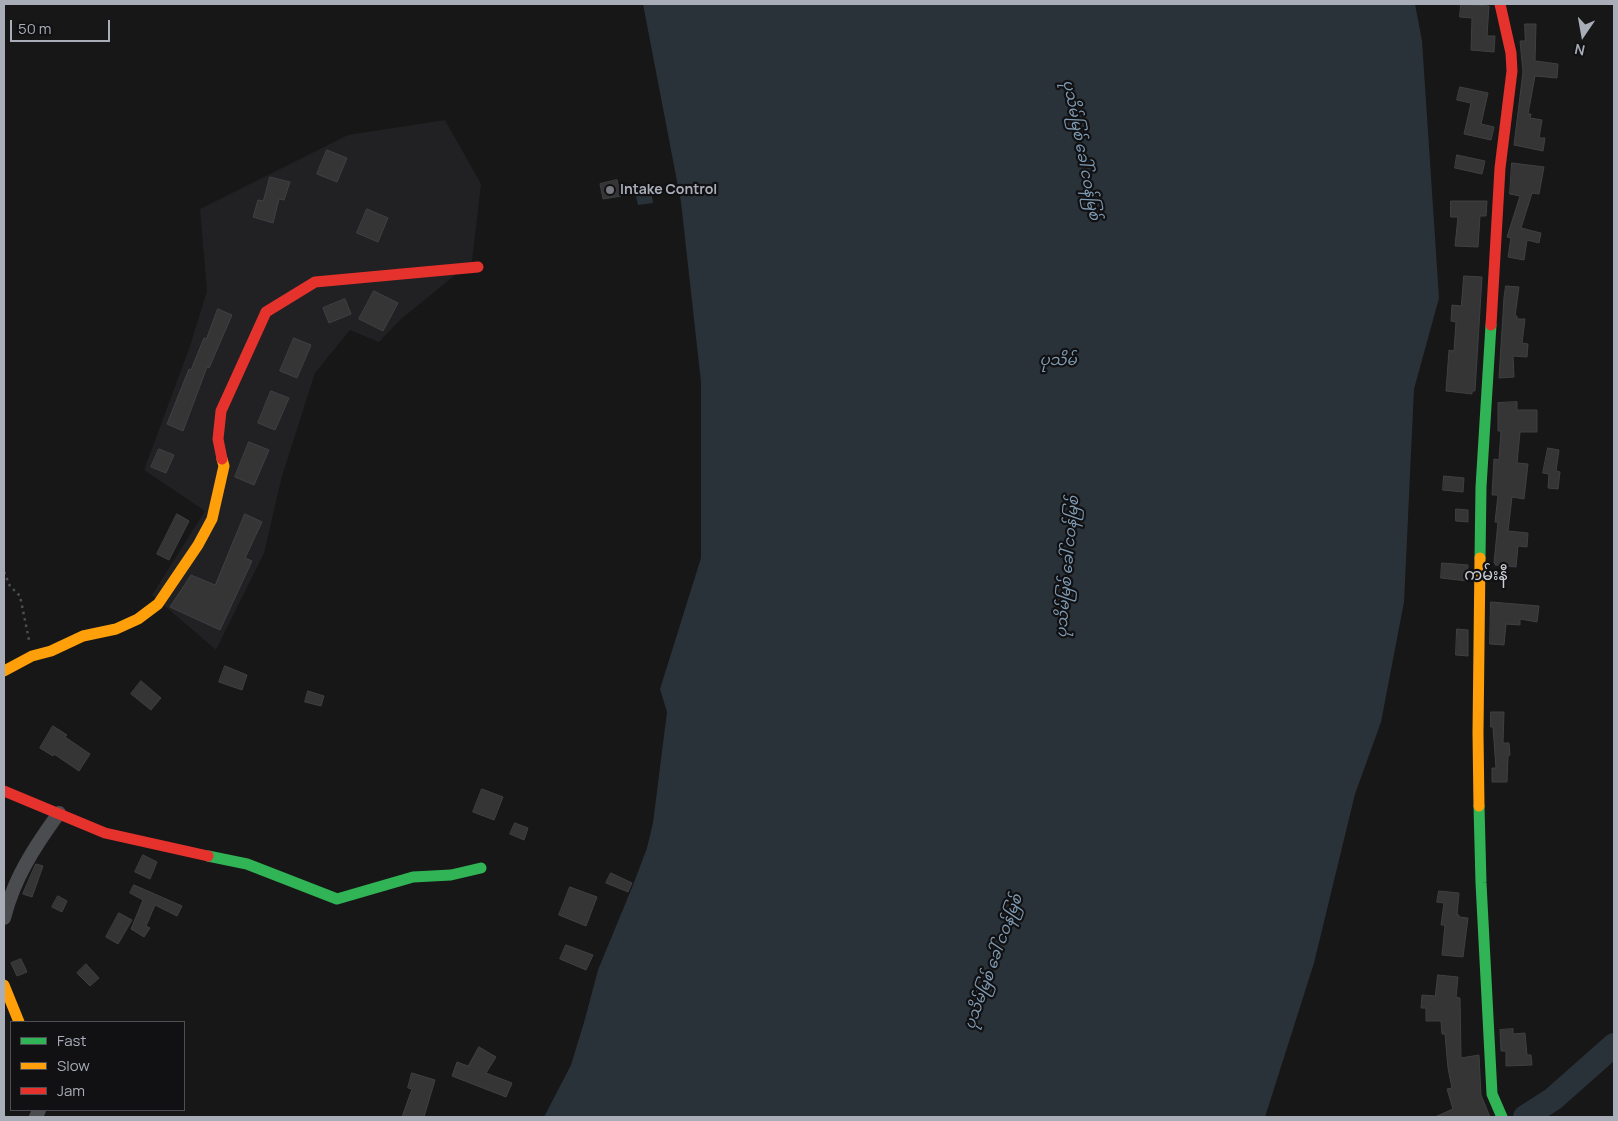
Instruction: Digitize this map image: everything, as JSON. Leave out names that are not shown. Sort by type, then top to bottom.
[{"type":"street","points":[[1500,4],[1511,54],[1512,72],[1500,168],[1481,487],[1478,732],[1481,883],[1492,1094],[1502,1117]]},
{"type":"street","points":[[4,671],[32,656],[51,651],[83,636],[116,629],[138,618],[158,604],[198,545],[212,519],[224,466],[218,439],[221,410],[266,312],[316,282],[478,268]]},
{"type":"street","points":[[4,791],[105,833],[247,864],[337,899],[413,877],[450,875],[481,868]]},
{"type":"street","points":[[4,918],[18,878],[35,845],[59,813]]},
{"type":"street","points":[[4,985],[19,1021]]},
{"type":"path","points":[[4,572],[10,586],[20,596],[32,656]]},
{"type":"shaded area","points":[[445,120],[481,184],[472,261],[400,320],[379,342],[350,330],[315,373],[282,476],[264,553],[216,650],[152,595],[205,511],[144,470],[189,349],[207,291],[200,209],[348,135]]},
{"type":"water","name":"ပုသိမ်","points":[[643,4],[1415,4],[1422,41],[1439,298],[1414,389],[1404,602],[1381,722],[1355,794],[1314,963],[1265,1117],[544,1117],[571,1065],[598,970],[647,848],[653,823],[667,712],[660,689],[701,558],[701,382],[681,202]]},
{"type":"water","points":[[650,184],[653,203],[638,205],[634,188]]},
{"type":"building","points":[[1461,4],[1489,6],[1487,36],[1495,36],[1494,52],[1471,50],[1472,18],[1460,17]]},
{"type":"building","points":[[1525,24],[1536,24],[1535,61],[1558,64],[1557,78],[1535,76],[1528,114],[1531,114],[1530,118],[1542,120],[1539,138],[1545,138],[1543,151],[1514,145],[1523,72],[1520,41],[1525,41]]},
{"type":"building","points":[[1460,87],[1488,93],[1481,124],[1494,127],[1491,140],[1464,134],[1471,103],[1457,100]]},
{"type":"building","points":[[327,150],[347,158],[337,182],[317,174]]},
{"type":"building","points":[[1457,155],[1485,161],[1482,174],[1455,168]]},
{"type":"building","points":[[1512,163],[1544,167],[1539,194],[1532,193],[1521,228],[1541,233],[1539,243],[1527,240],[1524,260],[1508,257],[1511,238],[1507,237],[1520,196],[1510,194]]},
{"type":"building","points":[[270,177],[290,182],[284,200],[279,199],[273,223],[253,217],[258,200],[263,201]]},
{"type":"building","name":"Intake Control","points":[[617,180],[621,196],[603,199],[600,184]]},
{"type":"building","points":[[1451,201],[1487,201],[1486,216],[1480,216],[1478,247],[1455,246],[1458,217],[1451,217]]},
{"type":"building","points":[[367,209],[388,218],[378,242],[357,233]]},
{"type":"building","points":[[1464,276],[1482,277],[1475,391],[1472,391],[1472,394],[1446,391],[1449,350],[1454,351],[1456,322],[1451,321],[1452,305],[1461,306]]},
{"type":"building","points":[[1506,286],[1519,287],[1515,316],[1517,316],[1517,319],[1525,319],[1522,343],[1528,344],[1527,357],[1513,356],[1514,377],[1499,378],[1504,298]]},
{"type":"building","points":[[374,291],[398,303],[383,331],[359,319]]},
{"type":"building","points":[[345,299],[351,314],[329,323],[323,308]]},
{"type":"building","points":[[218,309],[232,315],[209,368],[207,367],[183,431],[167,424],[189,369],[191,370],[204,338],[206,339]]},
{"type":"building","points":[[294,338],[311,345],[297,378],[280,371]]},
{"type":"building","points":[[271,391],[289,398],[275,430],[258,423]]},
{"type":"building","points":[[1517,402],[1517,410],[1537,410],[1537,432],[1520,432],[1517,463],[1528,464],[1524,499],[1512,497],[1508,531],[1528,533],[1527,547],[1518,546],[1516,567],[1495,565],[1494,563],[1498,522],[1495,522],[1498,495],[1492,495],[1494,459],[1499,460],[1501,431],[1498,431],[1498,403]]},
{"type":"building","points":[[249,442],[269,450],[254,485],[235,477]]},
{"type":"building","points":[[1548,448],[1559,450],[1556,471],[1560,472],[1558,489],[1548,488],[1549,474],[1543,473]]},
{"type":"building","points":[[159,449],[174,455],[166,473],[151,467]]},
{"type":"building","points":[[1444,476],[1464,478],[1463,492],[1443,490]]},
{"type":"building","points":[[1456,509],[1468,510],[1468,522],[1456,521]]},
{"type":"building","points":[[177,514],[189,521],[169,560],[157,554]]},
{"type":"building","points":[[245,514],[262,522],[245,558],[252,561],[220,630],[170,607],[191,575],[215,585]]},
{"type":"building","points":[[1442,563],[1468,565],[1467,581],[1441,578]]},
{"type":"building","points":[[1491,602],[1539,606],[1537,622],[1520,619],[1520,625],[1506,624],[1504,645],[1490,644]]},
{"type":"building","points":[[1457,629],[1468,630],[1468,656],[1456,655]]},
{"type":"building","points":[[225,666],[247,675],[242,690],[219,682]]},
{"type":"building","points":[[141,681],[161,698],[151,710],[131,694]]},
{"type":"building","points":[[308,691],[324,696],[321,706],[305,702]]},
{"type":"building","points":[[1491,712],[1504,712],[1503,743],[1509,743],[1510,755],[1508,756],[1507,782],[1492,782],[1492,768],[1496,768]]},
{"type":"building","points":[[53,726],[67,735],[65,737],[90,754],[79,771],[54,754],[53,756],[40,748]]},
{"type":"building","points":[[482,789],[503,797],[494,820],[473,812]]},
{"type":"building","points":[[515,823],[528,828],[524,840],[510,834]]},
{"type":"building","points":[[143,855],[157,862],[150,879],[135,872]]},
{"type":"building","points":[[36,864],[43,866],[32,897],[23,894]]},
{"type":"building","points":[[611,873],[632,883],[628,892],[606,883]]},
{"type":"building","points":[[134,885],[182,906],[177,916],[155,905],[146,926],[150,928],[144,937],[131,929],[143,900],[130,893]]},
{"type":"building","points":[[570,887],[597,897],[586,926],[559,915]]},
{"type":"building","points":[[1439,891],[1459,893],[1457,915],[1468,918],[1463,957],[1442,955],[1445,925],[1441,925],[1444,903],[1437,902]]},
{"type":"building","points":[[58,896],[67,901],[62,912],[52,907]]},
{"type":"building","points":[[119,913],[132,920],[118,944],[106,937]]},
{"type":"building","points":[[566,945],[593,955],[586,970],[560,959]]},
{"type":"building","points":[[21,959],[27,972],[17,976],[11,963]]},
{"type":"building","points":[[86,964],[99,978],[90,986],[77,973]]},
{"type":"building","points":[[1438,975],[1458,977],[1456,997],[1460,998],[1461,1058],[1479,1055],[1481,1095],[1490,1117],[1435,1117],[1453,1109],[1447,1089],[1452,1088],[1445,1034],[1442,1034],[1441,1021],[1426,1021],[1426,1008],[1421,1008],[1422,995],[1435,996]]},
{"type":"building","points":[[1513,1029],[1513,1034],[1525,1033],[1527,1055],[1531,1055],[1532,1065],[1506,1066],[1506,1051],[1501,1051],[1500,1030]]},
{"type":"building","points":[[479,1047],[496,1057],[486,1073],[512,1083],[506,1097],[452,1076],[457,1062],[468,1066]]},
{"type":"building","points":[[412,1073],[435,1080],[424,1117],[402,1117],[412,1089],[408,1088]]},
{"type":"waterway","points":[[1525,1117],[1553,1099],[1614,1045]]},
{"type":"traffic: fast","points":[[1480,558],[1481,487],[1491,325]]},
{"type":"traffic: fast","points":[[1479,806],[1492,1094],[1502,1117]]},
{"type":"traffic: fast","points":[[208,856],[247,864],[337,899],[413,877],[451,875],[481,868]]},
{"type":"traffic: slow","points":[[4,671],[32,656],[51,651],[83,636],[116,629],[138,619],[158,604],[198,545],[212,519],[224,466],[222,459]]},
{"type":"traffic: slow","points":[[1479,806],[1480,558]]},
{"type":"traffic: slow","points":[[4,985],[19,1021]]},
{"type":"traffic: jam","points":[[1491,325],[1500,168],[1512,71],[1511,53],[1500,4]]},
{"type":"traffic: jam","points":[[222,459],[218,439],[221,411],[266,312],[315,282],[478,267]]},
{"type":"traffic: jam","points":[[4,791],[105,833],[208,856]]},
{"type":"place","name":"Intake Control","points":[[610,190]]},
{"type":"district","name":"ကမ်းနီ","points":[[1486,576]]},
{"type":"water label","name":"ပုသိမ်မြစ် ခေါ် ငဝန်မြစ်","points":[[1081,150]]},
{"type":"water label","name":"ပုသိမ်မြစ် ခေါ် ငဝန်မြစ်","points":[[1068,567]]},
{"type":"water label","name":"ပုသိမ်မြစ် ခေါ် ငဝန်မြစ်","points":[[994,962]]}]
